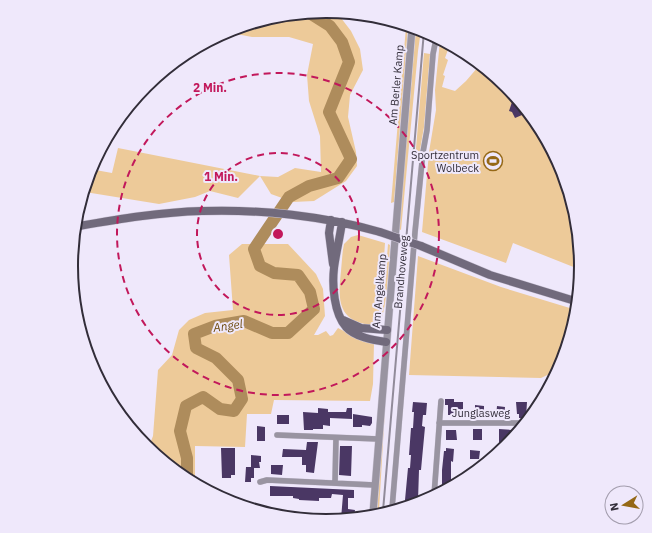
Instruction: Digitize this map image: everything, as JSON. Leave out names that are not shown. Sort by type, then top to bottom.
[{"type":"main road","points":[[81,225],[126,218],[202,210],[241,211],[312,217],[342,222],[380,232],[421,246],[490,275],[572,300]]},
{"type":"main road","points":[[331,220],[329,234],[334,269],[335,301],[338,312],[345,326],[357,334],[376,341],[386,342]]},
{"type":"main road","points":[[334,269],[342,222]]},
{"type":"main road","points":[[343,320],[361,328],[387,330]]},
{"type":"street","name":"Am Berler Kamp","points":[[402,144],[412,33]]},
{"type":"street","name":"Brandhoveweg","points":[[392,506],[415,232],[435,44]]},
{"type":"street","name":"Am Angelkamp","points":[[373,510],[402,144]]},
{"type":"street","name":"Junglasweg","points":[[435,490],[441,400]]},
{"type":"street","name":"Junglasweg","points":[[440,423],[519,423]]},
{"type":"street","points":[[276,435],[378,439]]},
{"type":"street","points":[[335,483],[336,438]]},
{"type":"street","points":[[260,482],[267,480],[374,485]]},
{"type":"shaded area","points":[[326,18],[342,19],[351,31],[360,49],[363,70],[350,95],[348,117],[356,152],[357,166],[346,181],[314,201],[293,202],[271,194],[260,176],[278,177],[295,168],[321,172],[320,136],[309,101],[307,75],[313,44],[289,37],[252,37],[238,34],[262,26],[294,20]]},
{"type":"shaded area","points":[[406,31],[408,32],[394,202],[391,203]]},
{"type":"shaded area","points":[[416,35],[420,37],[401,230],[399,229]]},
{"type":"shaded area","name":"Sportzentrum Wolbeck","points":[[440,46],[448,50],[445,58],[448,60],[443,75],[445,76],[442,87],[455,91],[477,69],[502,91],[523,115],[533,128],[556,171],[570,218],[574,250],[574,267],[513,243],[506,263],[422,232],[429,152],[436,110],[435,90]]},
{"type":"shaded area","points":[[424,53],[430,54],[424,127],[418,161],[415,160]]},
{"type":"shaded area","points":[[118,148],[260,176],[238,198],[210,191],[195,197],[159,204],[89,193],[96,170],[112,173]]},
{"type":"shaded area","points":[[358,235],[385,243],[381,302],[376,325],[365,324],[351,318],[342,308],[340,301],[342,254],[344,244],[351,237]]},
{"type":"shaded area","points":[[242,244],[288,244],[316,274],[323,289],[325,316],[314,335],[318,335],[326,331],[330,336],[333,335],[338,328],[359,339],[374,343],[373,384],[370,401],[274,400],[271,414],[247,414],[245,447],[195,446],[195,478],[175,464],[151,442],[153,436],[158,370],[172,355],[179,330],[189,320],[205,313],[233,310],[229,255]]},
{"type":"shaded area","points":[[388,244],[390,245],[386,298],[382,318],[379,323],[383,307]]},
{"type":"shaded area","points":[[418,256],[501,287],[571,308],[566,331],[556,362],[550,374],[541,378],[409,375]]},
{"type":"shaded area","points":[[385,408],[379,509],[377,509]]},
{"type":"building","points":[[512,102],[523,115],[515,118],[512,112],[509,111]]},
{"type":"building","points":[[445,399],[454,399],[454,402],[463,402],[463,415],[448,415],[448,405],[445,405]]},
{"type":"building","points":[[413,402],[427,403],[426,415],[423,415],[422,426],[425,427],[421,470],[419,470],[418,497],[410,500],[405,500],[408,468],[410,468],[411,455],[409,455],[414,412],[412,412]]},
{"type":"building","points":[[516,402],[527,402],[526,414],[523,418],[519,418],[519,414],[517,414]]},
{"type":"building","points":[[475,405],[484,406],[484,416],[475,416]]},
{"type":"building","points":[[497,406],[505,407],[504,418],[496,417]]},
{"type":"building","points":[[318,408],[328,409],[328,412],[346,412],[347,408],[352,408],[352,419],[330,418],[330,426],[323,425],[323,429],[304,430],[303,412],[318,413]]},
{"type":"building","points":[[353,414],[372,417],[372,423],[370,426],[362,425],[362,427],[353,427]]},
{"type":"building","points":[[277,415],[289,415],[289,424],[277,424]]},
{"type":"building","points":[[257,426],[265,427],[265,441],[257,441]]},
{"type":"building","points":[[473,429],[482,429],[482,440],[473,440]]},
{"type":"building","points":[[499,429],[512,430],[512,431],[499,445]]},
{"type":"building","points":[[446,430],[456,430],[457,440],[446,440]]},
{"type":"building","points":[[307,442],[318,442],[314,473],[306,472],[306,465],[302,465],[302,457],[282,457],[283,449],[306,450]]},
{"type":"building","points":[[340,446],[352,446],[351,476],[339,475]]},
{"type":"building","points":[[221,448],[235,448],[235,475],[231,475],[231,478],[222,478]]},
{"type":"building","points":[[446,448],[454,449],[453,462],[451,461],[451,481],[442,486],[444,451],[446,451]]},
{"type":"building","points":[[470,450],[480,451],[479,459],[470,459]]},
{"type":"building","points":[[251,455],[261,456],[261,462],[259,462],[260,468],[254,468],[254,478],[251,478],[251,482],[245,482],[246,467],[251,467]]},
{"type":"building","points":[[271,465],[283,465],[282,475],[271,474]]},
{"type":"building","points":[[270,486],[354,490],[354,498],[348,498],[348,509],[355,510],[354,513],[341,514],[343,495],[332,494],[331,498],[319,498],[319,501],[299,500],[293,498],[293,496],[270,496]]},
{"type":"waterway","name":"Angel","points":[[187,472],[187,458],[180,431],[186,406],[203,397],[220,409],[234,411],[242,399],[238,380],[216,358],[196,348],[194,334],[215,326],[244,321],[272,333],[288,333],[314,309],[310,292],[298,275],[274,273],[260,266],[254,249],[289,197],[309,186],[338,178],[351,159],[329,112],[349,62],[342,42],[330,26],[318,18]]},
{"type":"railway","points":[[383,508],[423,38]]},
{"type":"place","name":"Sportzentrum Wolbeck","points":[[493,161]]}]
